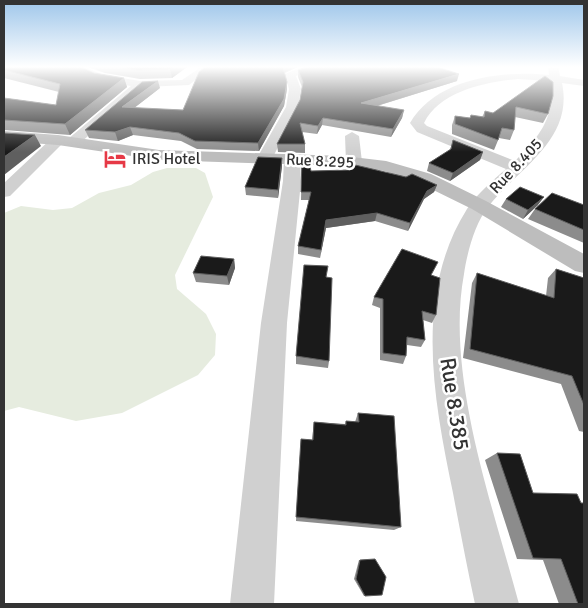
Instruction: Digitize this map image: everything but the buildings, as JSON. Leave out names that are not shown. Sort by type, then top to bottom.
[{"type":"street","points":[[4,192],[65,141],[125,95]]},
{"type":"street","points":[[252,604],[274,323],[292,181],[279,159],[294,95]]},
{"type":"street","points":[[445,95],[434,101],[419,116],[417,124],[422,129],[516,167]]},
{"type":"street","name":"Rue 8.405","points":[[479,205],[540,143],[557,115],[556,95]]},
{"type":"street","name":"Rue 8.295","points":[[4,136],[65,141],[159,155],[354,162],[386,166],[424,178],[479,205],[584,265]]},
{"type":"street","points":[[352,136],[354,162]]},
{"type":"street","name":"Rue 8.385","points":[[479,205],[462,242],[452,273],[445,356],[451,405],[497,604]]},
{"type":"shaded area","points":[[167,168],[196,168],[205,173],[213,197],[175,275],[177,289],[206,314],[216,334],[215,355],[198,375],[122,413],[76,421],[19,407],[4,411],[4,213],[21,206],[53,210],[72,208],[99,193],[131,185],[153,172]]},
{"type":"place","name":"IRIS Hotel","points":[[115,159]]}]
